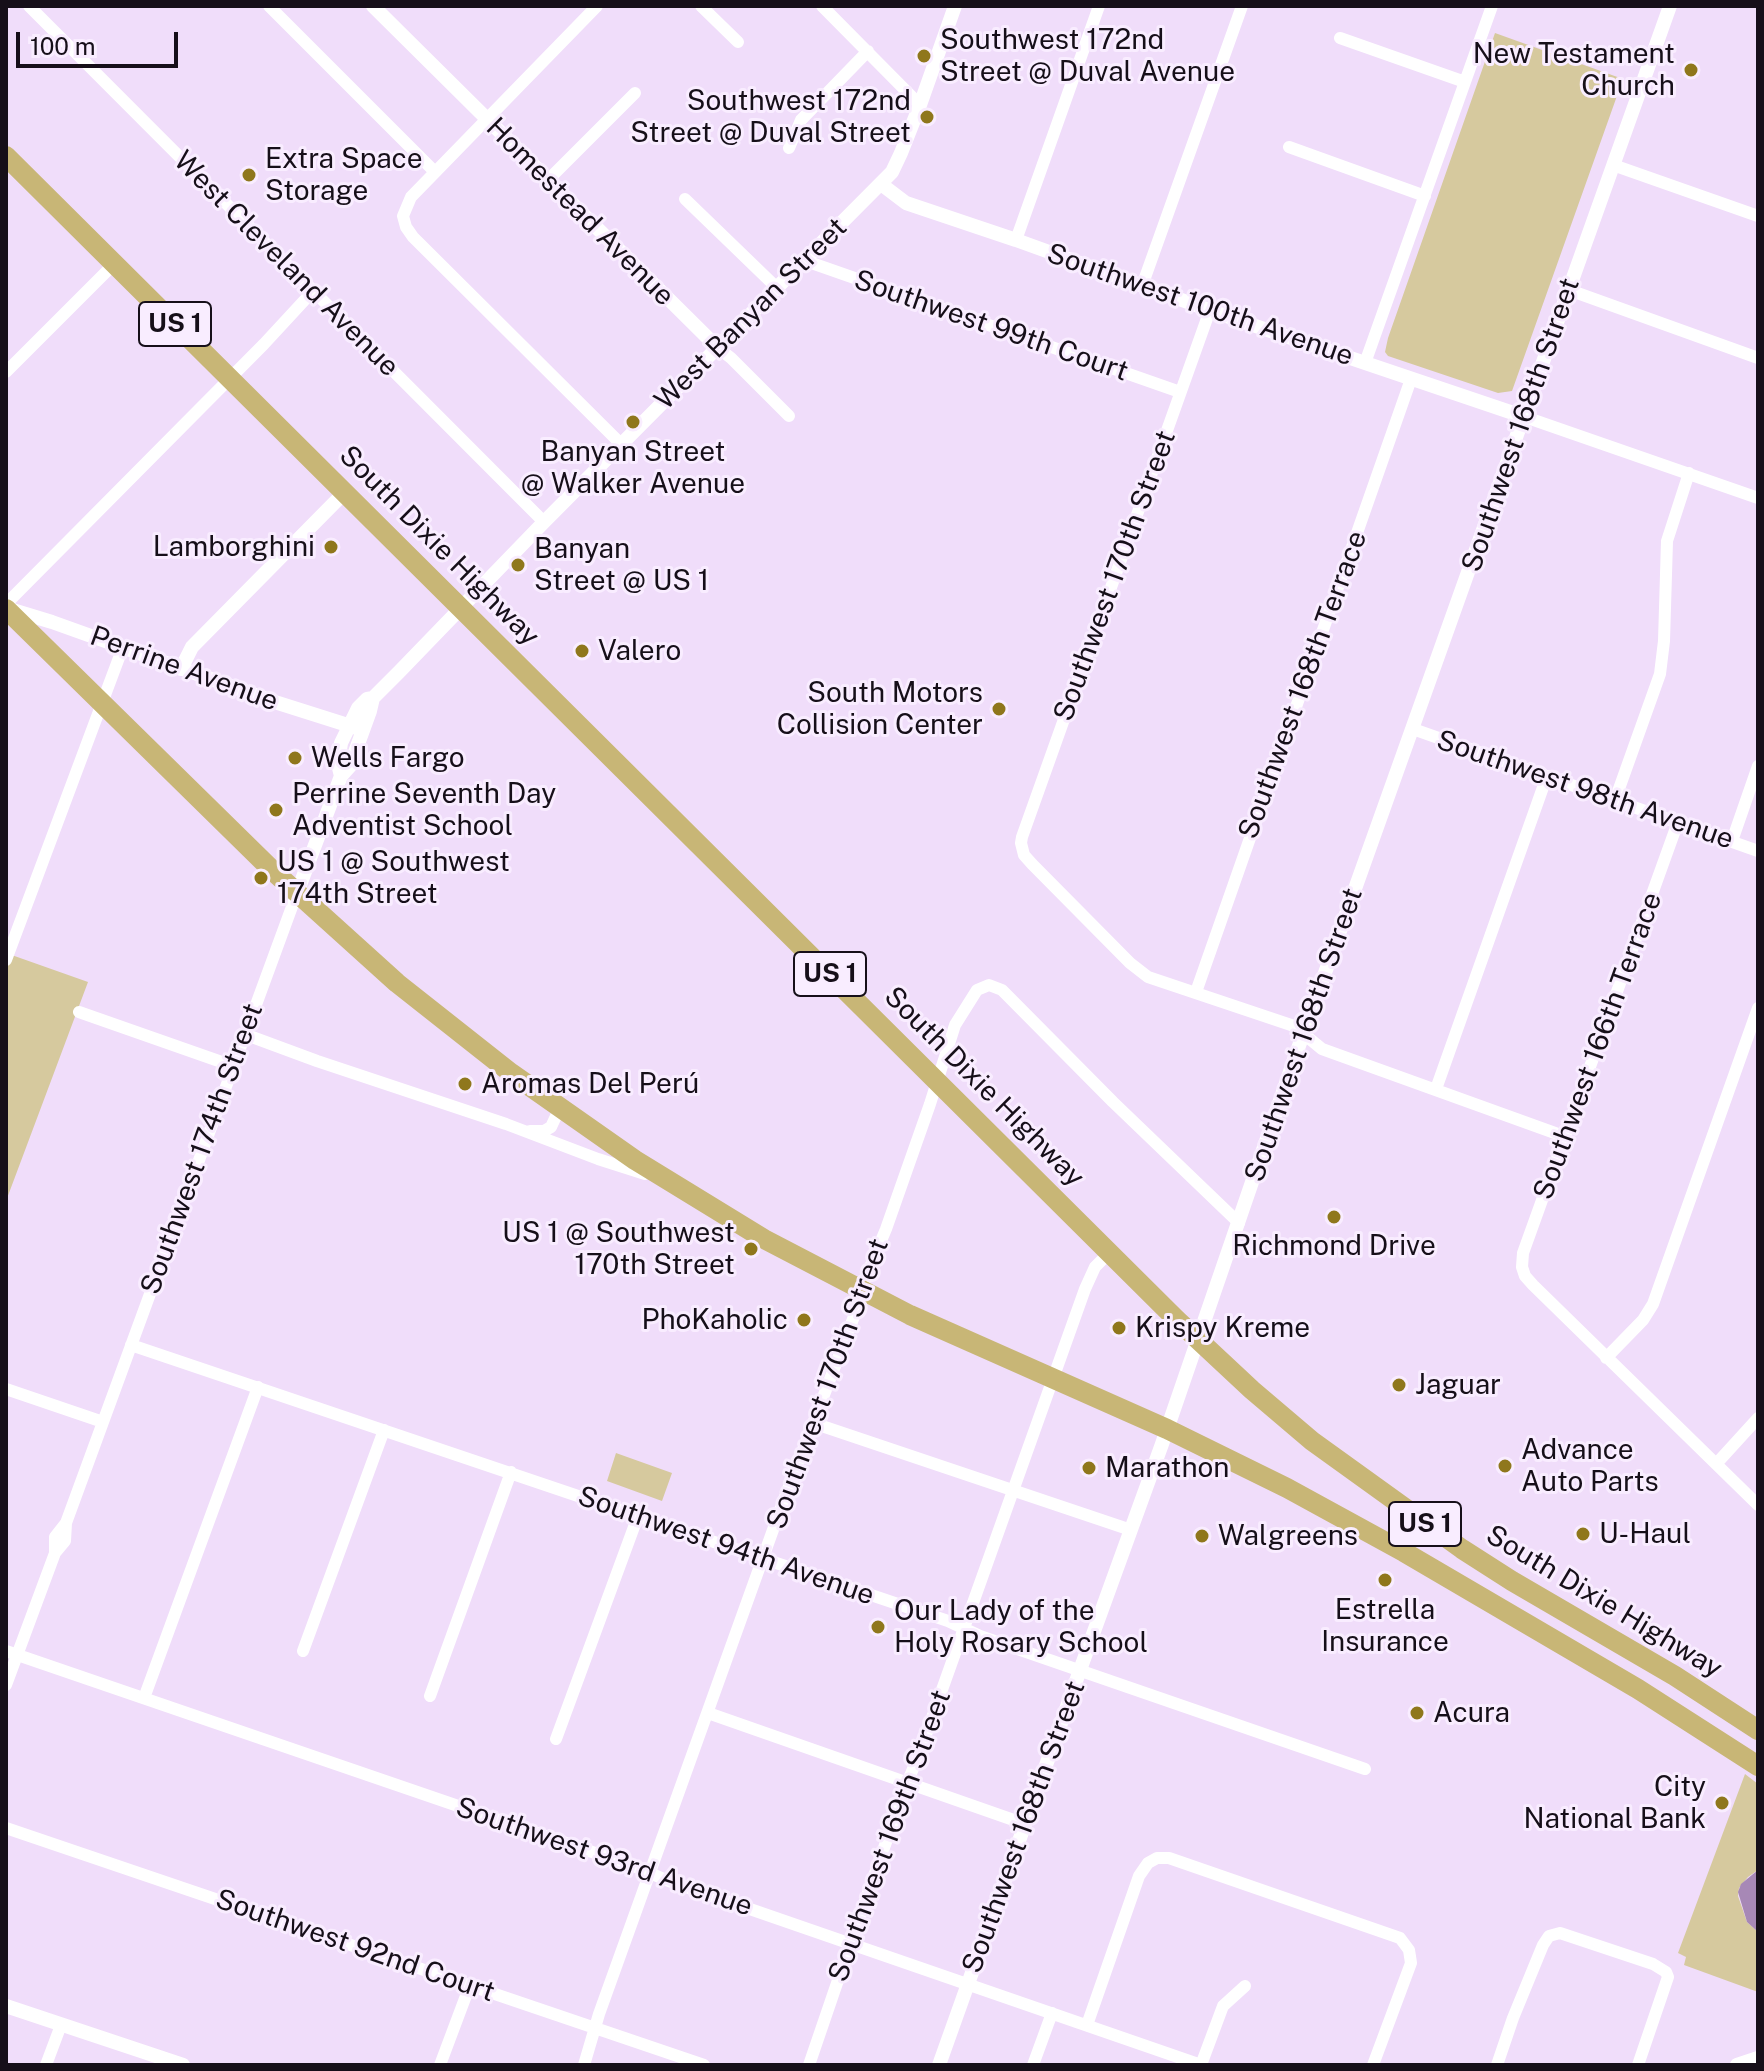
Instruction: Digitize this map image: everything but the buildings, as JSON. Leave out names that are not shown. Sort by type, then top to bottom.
[{"type":"highway","name":"South Dixie Highway","points":[[6,156],[1199,1341],[1305,1435],[1423,1523],[1512,1581],[1675,1676],[1758,1730]]},
{"type":"highway","name":"South Dixie Highway","points":[[6,607],[297,893],[425,1007],[556,1106],[635,1160],[764,1239],[861,1291],[958,1338],[1167,1429],[1287,1488],[1404,1552],[1638,1689],[1758,1766]]},
{"type":"highway","points":[[1404,1552],[1423,1523]]},
{"type":"highway","points":[[1572,1651],[1597,1648],[1613,1640]]},
{"type":"highway","points":[[1638,1689],[1646,1681],[1660,1675],[1675,1676]]},
{"type":"street","name":"West Cleveland Avenue","points":[[29,6],[544,522]]},
{"type":"street","points":[[269,6],[435,172]]},
{"type":"street","name":"Homestead Avenue","points":[[373,6],[789,416]]},
{"type":"street","points":[[597,6],[411,197],[403,216],[413,237],[622,445]]},
{"type":"street","points":[[701,6],[738,42]]},
{"type":"street","points":[[822,6],[920,105]]},
{"type":"street","name":"West Banyan Street","points":[[356,727],[358,708],[367,699],[373,698],[881,184],[898,162],[955,6]]},
{"type":"street","points":[[1016,240],[1099,6]]},
{"type":"street","points":[[1142,286],[1242,6]]},
{"type":"street","points":[[1365,363],[1492,6]]},
{"type":"street","name":"Southwest 168th Street","points":[[939,2065],[1199,1341],[1304,1034],[1670,6]]},
{"type":"street","points":[[1340,38],[1465,82]]},
{"type":"street","points":[[789,148],[801,120],[868,51]]},
{"type":"street","points":[[548,180],[635,93]]},
{"type":"street","points":[[1289,147],[1425,196]]},
{"type":"street","points":[[1613,165],[1758,216]]},
{"type":"street","name":"Southwest 100th Avenue","points":[[881,184],[906,203],[1525,417]]},
{"type":"street","points":[[685,199],[776,287]]},
{"type":"street","name":"Southwest 99th Court","points":[[803,260],[1180,392]]},
{"type":"street","points":[[6,372],[115,263]]},
{"type":"street","points":[[1569,290],[1758,358]]},
{"type":"street","points":[[6,607],[313,291]]},
{"type":"street","name":"Southwest 170th Street","points":[[1196,992],[1154,981],[1136,969],[1032,864],[1024,855],[1021,843],[1210,310]]},
{"type":"street","name":"Southwest 168th Terrace","points":[[1196,992],[1411,379]]},
{"type":"street","points":[[1525,417],[1758,498]]},
{"type":"street","points":[[1615,800],[1660,674],[1667,541],[1689,473]]},
{"type":"street","points":[[181,669],[192,647],[345,492]]},
{"type":"street","name":"Perrine Avenue","points":[[6,607],[356,727]]},
{"type":"street","points":[[6,960],[123,647]]},
{"type":"street","name":"Southwest 174th Street","points":[[6,1685],[12,1653],[55,1553],[55,1537],[66,1523],[341,776],[338,754],[356,727]]},
{"type":"street","name":"Southwest 98th Avenue","points":[[1413,729],[1758,851]]},
{"type":"street","points":[[1732,841],[1758,766]]},
{"type":"street","points":[[1436,1089],[1547,776]]},
{"type":"street","name":"Southwest 166th Terrace","points":[[1606,1358],[1533,1285],[1523,1271],[1523,1253],[1678,822]]},
{"type":"street","name":"Southwest 170th Street","points":[[584,2065],[763,1559],[883,1238],[955,1025],[977,990],[989,985],[1007,995],[1239,1223]]},
{"type":"street","points":[[1196,992],[1294,1026],[1322,1049],[1566,1137]]},
{"type":"street","points":[[1758,1008],[1653,1304],[1643,1320],[1606,1358],[1758,1505]]},
{"type":"street","points":[[79,1012],[233,1066]]},
{"type":"street","points":[[244,1034],[670,1182]]},
{"type":"street","points":[[524,1131],[544,1131],[551,1127],[557,1114],[556,1106]]},
{"type":"street","name":"Southwest 169th Street","points":[[809,2065],[1090,1276],[1110,1252]]},
{"type":"street","name":"Southwest 94th Avenue","points":[[131,1345],[948,1621],[980,1636],[1365,1769]]},
{"type":"street","points":[[144,1698],[258,1387]]},
{"type":"street","points":[[6,1389],[103,1422]]},
{"type":"street","points":[[1717,1463],[1758,1418]]},
{"type":"street","points":[[813,1423],[1131,1530]]},
{"type":"street","points":[[303,1651],[384,1430]]},
{"type":"street","points":[[430,1696],[511,1472]]},
{"type":"street","points":[[556,1739],[638,1516]]},
{"type":"street","name":"Southwest 93rd Avenue","points":[[12,1653],[1087,2025],[1183,2062],[1201,2065]]},
{"type":"street","points":[[708,1713],[1025,1824]]},
{"type":"street","name":"Southwest 92nd Court","points":[[6,1828],[704,2065]]},
{"type":"street","points":[[1087,2025],[1139,1876],[1148,1863],[1163,1857],[1397,1935],[1404,1941],[1409,1950],[1410,1967],[1373,2065]]},
{"type":"street","points":[[1497,2065],[1543,1945],[1549,1936],[1556,1933],[1653,1964],[1666,1972],[1668,1977],[1638,2065]]},
{"type":"street","points":[[440,2065],[470,1985]]},
{"type":"street","points":[[1201,2065],[1223,2006],[1245,1986]]},
{"type":"street","points":[[6,2006],[183,2065]]},
{"type":"street","points":[[1033,2065],[1052,2013]]},
{"type":"street","points":[[46,2065],[61,2025]]},
{"type":"street","points":[[1737,2065],[1758,2058]]},
{"type":"shaded area","points":[[1495,33],[1623,79],[1512,391],[1498,393],[1388,356],[1385,352]]},
{"type":"shaded area","points":[[6,953],[88,982],[6,1201]]},
{"type":"shaded area","points":[[616,1453],[672,1473],[662,1501],[607,1481]]},
{"type":"shaded area","points":[[1745,1774],[1758,1784],[1758,1870],[1739,1888],[1738,1896],[1747,1922],[1758,1932],[1758,1992],[1684,1965],[1686,1957],[1678,1953]]},
{"type":"shaded area","points":[[1758,1870],[1758,1932],[1747,1922],[1738,1892],[1741,1884]]},
{"type":"place","name":"Southwest 172nd Street @ Duval Avenue","points":[[924,56]]},
{"type":"place","name":"New Testament Church","points":[[1691,70]]},
{"type":"place","name":"Southwest 172nd Street @ Duval Street","points":[[927,117]]},
{"type":"place","name":"Extra Space Storage","points":[[249,175]]},
{"type":"place","name":"Banyan Street @ Walker Avenue","points":[[633,422]]},
{"type":"place","name":"Lamborghini","points":[[331,547]]},
{"type":"place","name":"Banyan Street @ US 1","points":[[518,565]]},
{"type":"place","name":"Valero","points":[[582,651]]},
{"type":"place","name":"South Motors Collision Center","points":[[999,709]]},
{"type":"place","name":"Wells Fargo","points":[[295,758]]},
{"type":"place","name":"Perrine Seventh Day Adventist School","points":[[276,810]]},
{"type":"place","name":"US 1 @ Southwest 174th Street","points":[[261,878]]},
{"type":"place","name":"Aromas Del Perú","points":[[465,1084]]},
{"type":"place","name":"Richmond Drive","points":[[1334,1217]]},
{"type":"place","name":"US 1 @ Southwest 170th Street","points":[[751,1249]]},
{"type":"place","name":"PhoKaholic","points":[[804,1320]]},
{"type":"place","name":"Krispy Kreme","points":[[1119,1328]]},
{"type":"place","name":"Jaguar","points":[[1399,1385]]},
{"type":"place","name":"Advance Auto Parts","points":[[1505,1466]]},
{"type":"place","name":"Marathon","points":[[1089,1468]]},
{"type":"place","name":"U-Haul","points":[[1583,1534]]},
{"type":"place","name":"Walgreens","points":[[1202,1536]]},
{"type":"place","name":"Estrella Insurance","points":[[1385,1580]]},
{"type":"place","name":"Our Lady of the Holy Rosary School","points":[[878,1627]]},
{"type":"place","name":"Acura","points":[[1417,1713]]},
{"type":"place","name":"City National Bank","points":[[1722,1803]]}]
